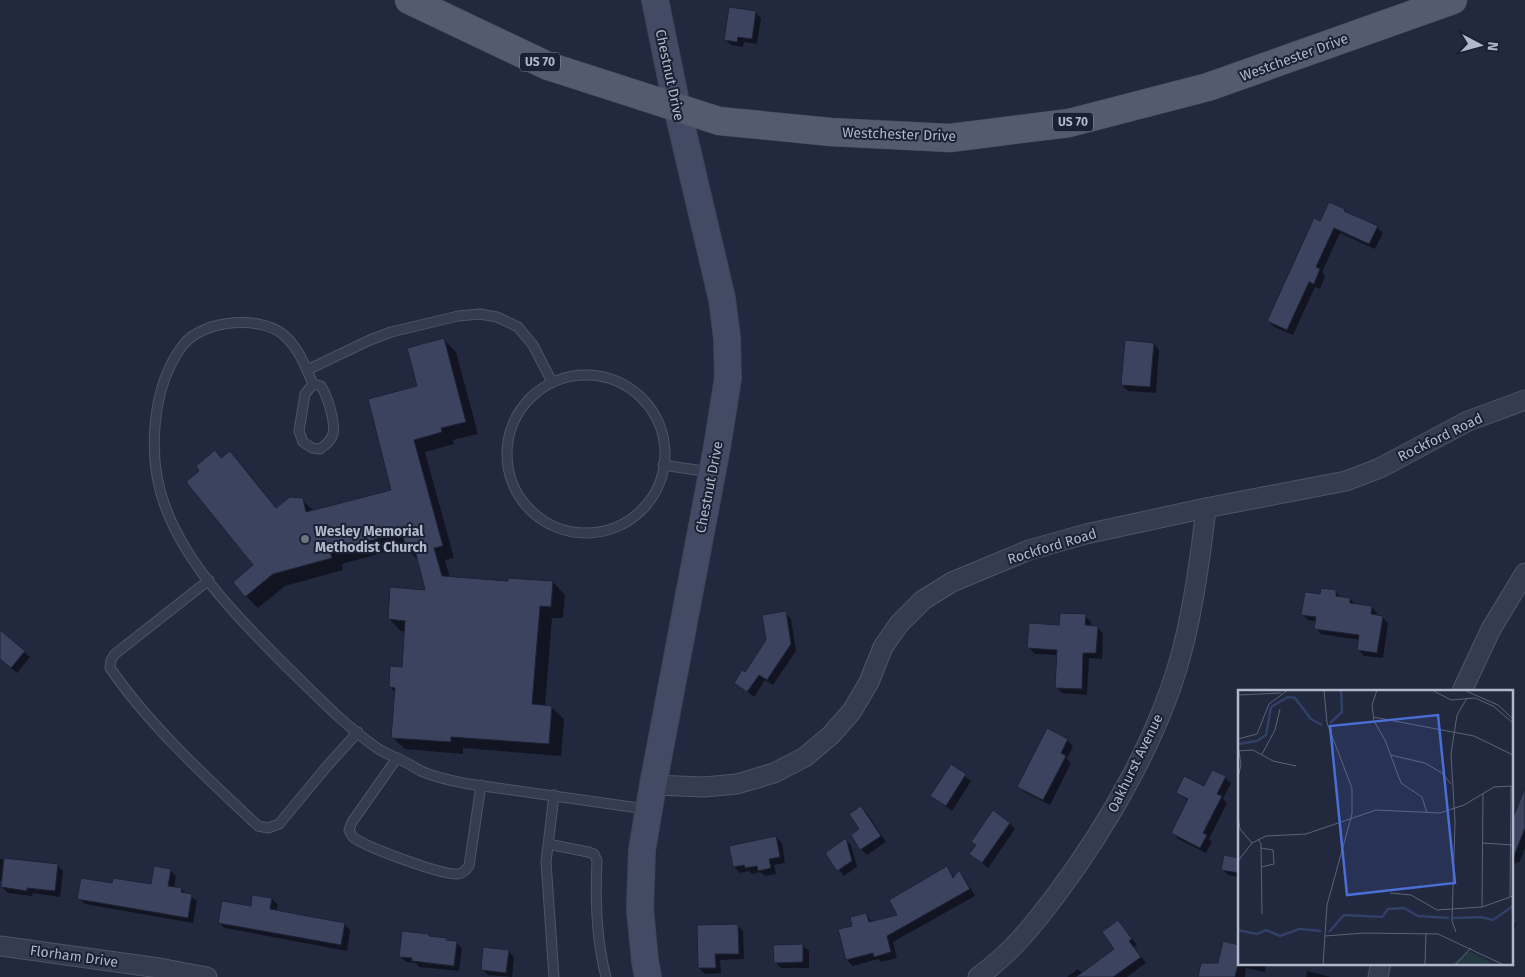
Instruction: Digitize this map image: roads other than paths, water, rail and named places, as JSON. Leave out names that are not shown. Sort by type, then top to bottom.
[{"type":"main road","name":"Westchester Drive","points":[[409,0],[548,66],[719,121],[831,132],[950,138],[1068,123],[1208,87],[1453,0]]},
{"type":"street","name":"Chestnut Drive","points":[[648,977],[640,909],[642,850],[728,378],[727,338],[722,300],[677,107],[655,0]]},
{"type":"street","name":"Rockford Road","points":[[651,797],[737,784],[774,773],[805,756],[830,735],[852,710],[869,682],[883,647],[899,624],[923,600],[952,582],[1029,550],[1086,534],[1206,508],[1346,481],[1380,468],[1468,421],[1525,400]]},
{"type":"street","name":"Oakhurst Avenue","points":[[978,977],[997,970],[1082,861],[1133,772],[1156,724],[1171,686],[1184,644],[1201,558],[1206,508]]},
{"type":"street","points":[[1462,690],[1491,629],[1525,572]]},
{"type":"street","name":"Florham Drive","points":[[0,946],[159,968],[207,977]]},
{"type":"street","points":[[1378,977],[1381,964]]},
{"type":"lane","points":[[307,370],[391,332],[458,316],[480,314],[497,317],[518,327],[533,345],[552,382]]},
{"type":"lane","points":[[313,384],[301,356],[286,337],[260,323],[231,322],[202,330],[184,344],[172,363],[161,392],[154,430],[154,467],[164,505],[176,532],[196,564],[209,580],[256,636],[337,715],[378,748],[397,758],[431,774],[481,785],[554,795],[651,797]]},
{"type":"lane","points":[[576,374],[601,375],[625,384],[644,400],[658,421],[664,445],[663,464],[663,471],[654,494],[638,514],[616,527],[590,533],[572,532],[554,527],[538,518],[520,498],[509,473],[506,449],[514,420],[529,398],[552,382],[576,374]]},
{"type":"lane","points":[[313,384],[321,386],[325,392],[333,421],[334,433],[328,444],[320,449],[312,448],[303,442],[299,431],[305,394],[313,384]]},
{"type":"lane","points":[[663,464],[712,472]]},
{"type":"lane","points":[[209,580],[116,654],[111,660],[110,668],[161,730],[203,774],[258,826],[268,828],[279,824],[358,732]]},
{"type":"lane","points":[[397,758],[352,822],[349,830],[352,837],[384,852],[431,870],[456,874],[465,872],[469,866],[481,785]]},
{"type":"lane","points":[[554,795],[546,862],[554,977]]},
{"type":"lane","points":[[548,844],[594,854],[597,861],[596,914],[606,977]]},
{"type":"place","name":"Wesley Memorial Methodist Church","points":[[305,539]]}]
